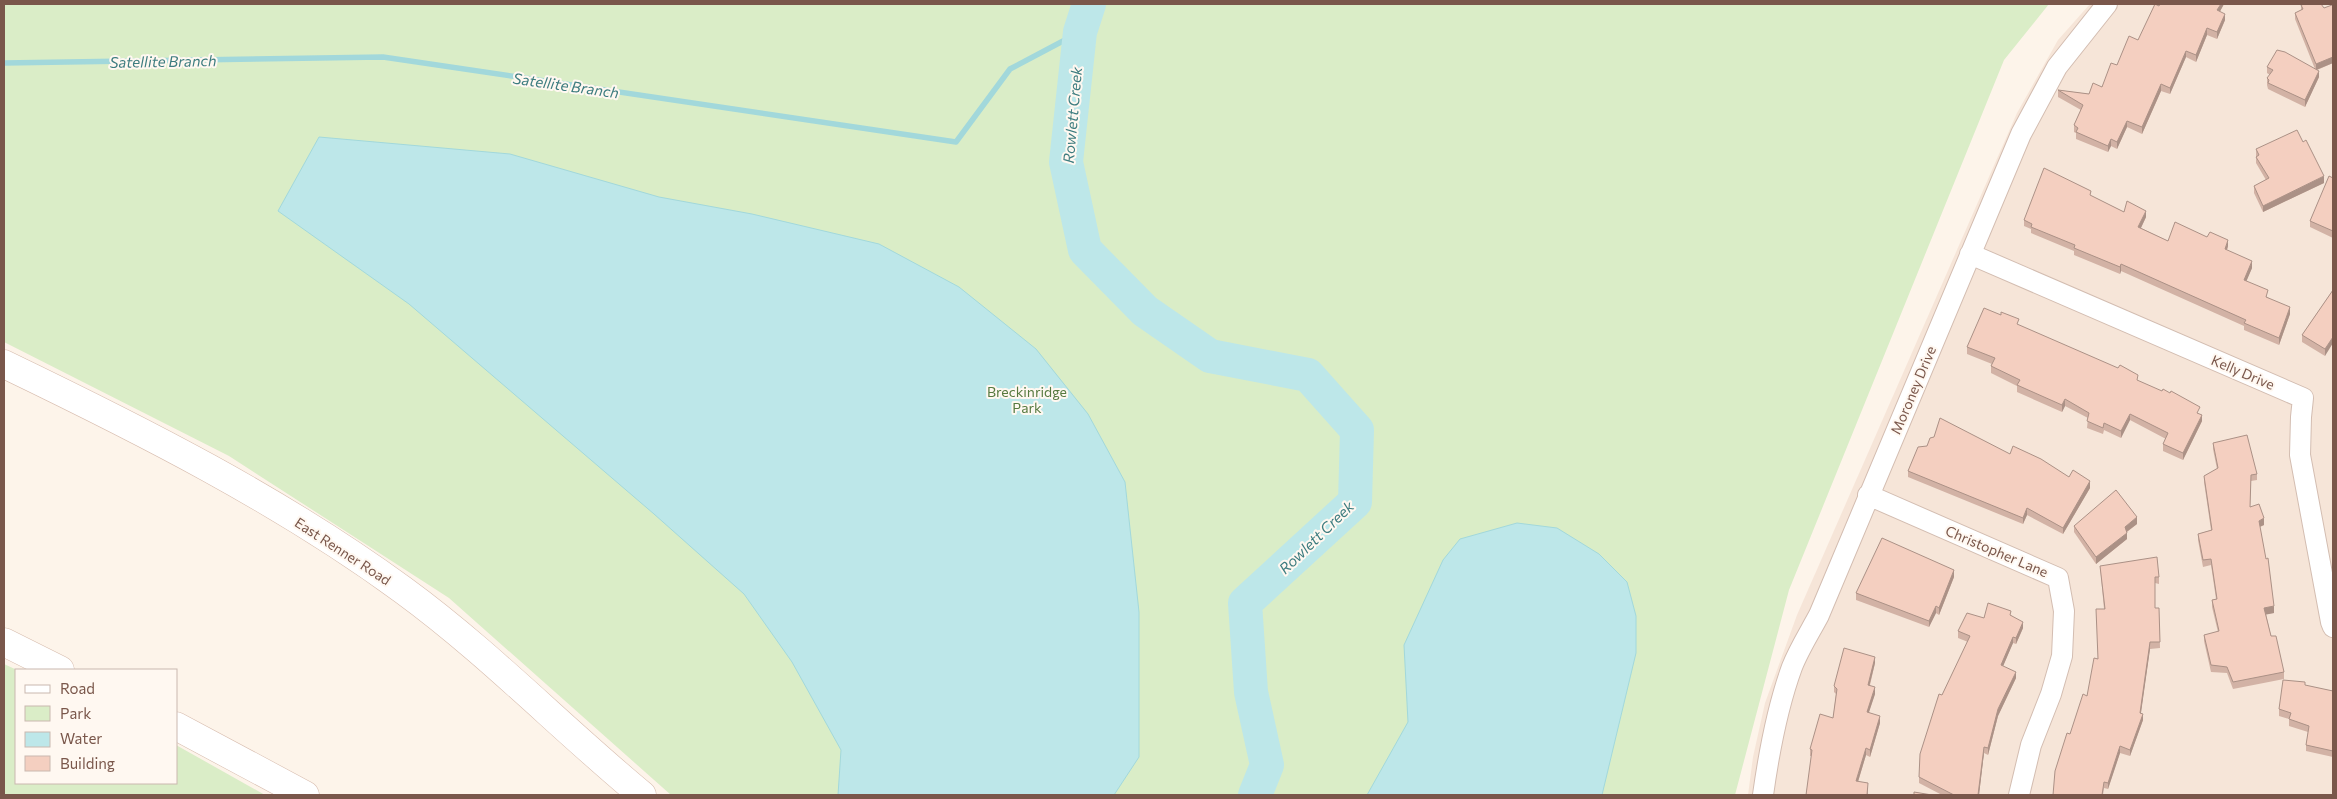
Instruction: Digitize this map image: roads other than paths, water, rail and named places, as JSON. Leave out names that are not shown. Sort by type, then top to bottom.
[{"type":"main road","name":"East Renner Road","points":[[4,364],[96,408],[175,450],[337,544],[403,590],[487,656],[582,745],[642,795]]},
{"type":"main road","points":[[4,642],[58,669]]},
{"type":"main road","points":[[178,727],[305,795]]},
{"type":"street","name":"Moroney Drive","points":[[1763,795],[1779,711],[1793,666],[1819,615],[1970,254],[2038,100],[2057,67],[2107,4]]},
{"type":"street","name":"Kelly Drive","points":[[1970,254],[2303,398],[2300,417],[2300,455],[2330,622],[2333,626]]},
{"type":"street","name":"Christopher Lane","points":[[1868,495],[2058,578],[2064,611],[2062,656],[2051,694],[2031,745],[2019,795]]},
{"type":"water","points":[[319,137],[510,154],[659,197],[752,214],[879,244],[959,287],[1036,349],[1088,414],[1125,482],[1139,612],[1139,757],[1114,795],[838,795],[841,750],[792,662],[744,594],[654,514],[409,304],[278,211]]},
{"type":"water","points":[[1517,523],[1557,528],[1599,554],[1627,582],[1636,616],[1636,653],[1602,795],[1367,795],[1408,722],[1404,645],[1443,560],[1460,539]]},
{"type":"waterway","name":"Rowlett Creek","points":[[1089,4],[1080,32],[1066,162],[1085,250],[1145,311],[1210,356],[1308,375],[1357,430],[1355,502],[1245,603],[1251,692],[1267,765],[1255,795]]},
{"type":"waterway","name":"Satellite Branch","points":[[4,63],[383,57],[956,142],[1010,69],[1080,32]]},
{"type":"park label","name":"Breckinridge Park","points":[[1027,400]]}]
